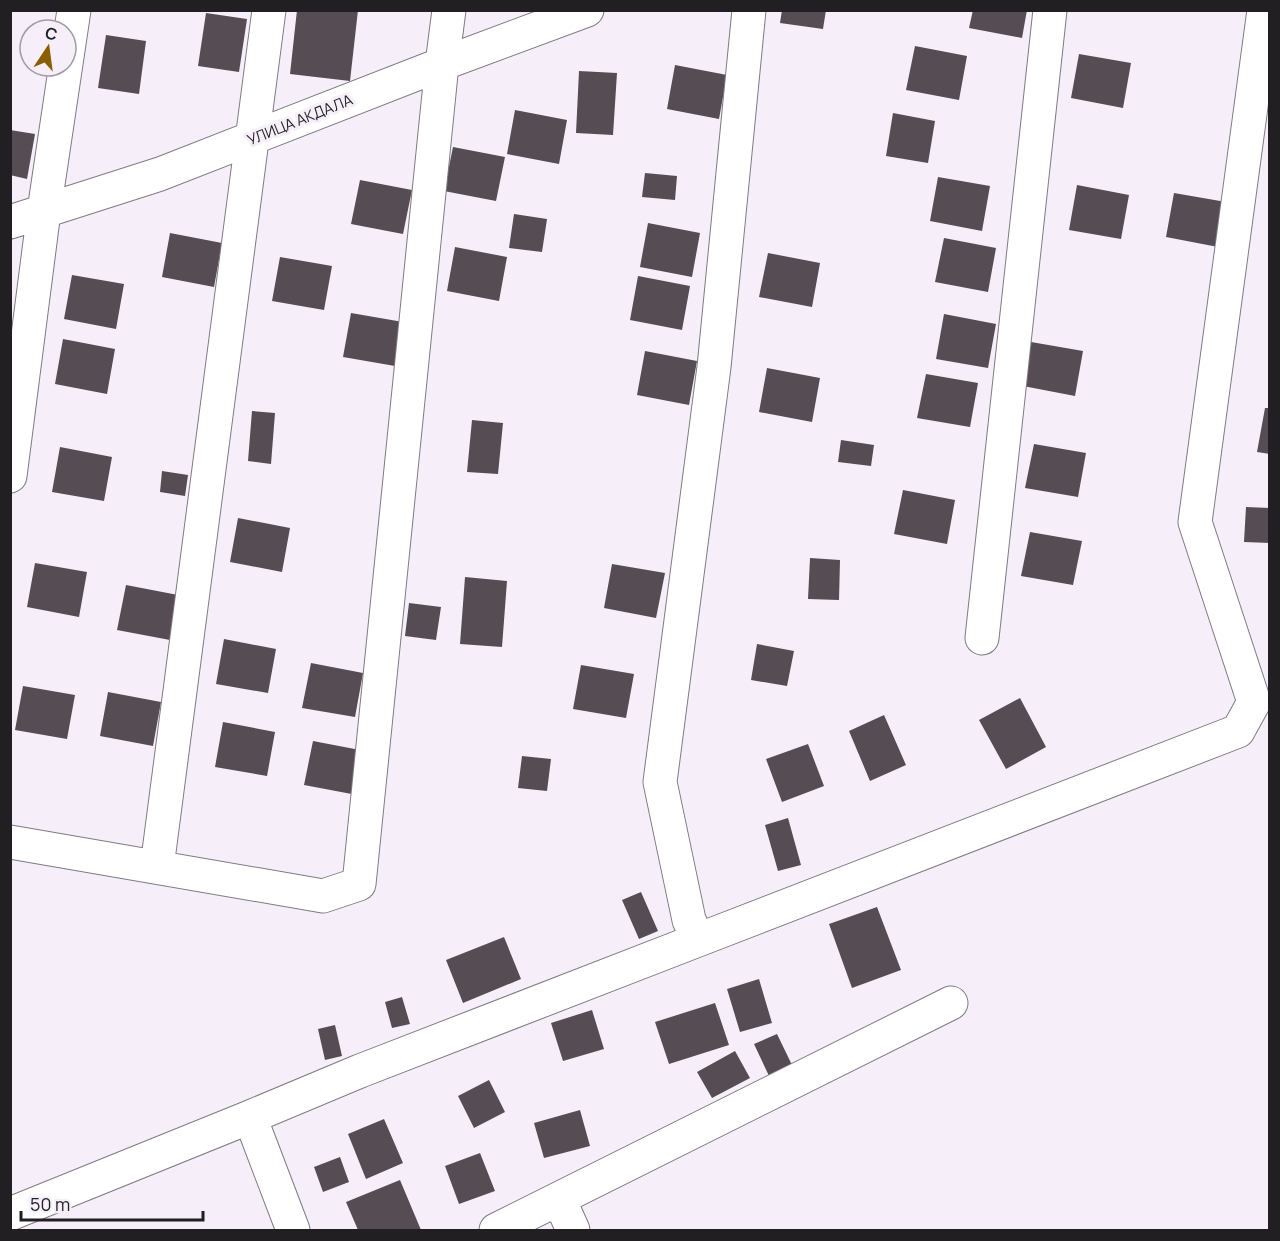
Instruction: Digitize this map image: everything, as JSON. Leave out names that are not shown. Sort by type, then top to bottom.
[{"type":"street","points":[[10,476],[44,211],[74,10]]},
{"type":"street","points":[[157,867],[269,10]]},
{"type":"street","points":[[10,842],[323,896],[358,884],[449,10]]},
{"type":"street","name":"УЛИЦА АКДАЛА","points":[[10,222],[160,174],[587,10]]},
{"type":"street","points":[[698,940],[689,920],[660,782],[714,368],[749,10]]},
{"type":"street","points":[[982,638],[1050,10]]},
{"type":"street","points":[[10,1214],[360,1071],[1238,731],[1254,702],[1194,522],[1264,10]]},
{"type":"street","points":[[496,1230],[951,1003]]},
{"type":"street","points":[[250,1117],[293,1230]]},
{"type":"street","points":[[559,1199],[573,1230]]},
{"type":"building","points":[[297,10],[358,10],[350,81],[290,74]]},
{"type":"building","points":[[782,10],[826,10],[823,29],[780,23]]},
{"type":"building","points":[[973,10],[1027,10],[1022,38],[969,28]]},
{"type":"building","points":[[206,13],[247,19],[239,72],[198,66]]},
{"type":"building","points":[[106,35],[146,41],[139,94],[98,88]]},
{"type":"building","points":[[915,46],[967,56],[959,100],[906,90]]},
{"type":"building","points":[[1079,54],[1131,63],[1123,108],[1071,98]]},
{"type":"building","points":[[675,65],[727,75],[719,119],[667,109]]},
{"type":"building","points":[[579,71],[617,73],[613,135],[576,133]]},
{"type":"building","points":[[515,110],[567,120],[559,164],[507,154]]},
{"type":"building","points":[[893,113],[935,121],[928,163],[886,156]]},
{"type":"building","points":[[10,130],[35,134],[27,179],[10,175]]},
{"type":"building","points":[[453,147],[505,157],[496,201],[444,191]]},
{"type":"building","points":[[645,173],[677,176],[675,200],[642,197]]},
{"type":"building","points":[[938,177],[990,186],[982,231],[930,221]]},
{"type":"building","points":[[360,180],[412,190],[403,234],[351,224]]},
{"type":"building","points":[[1077,185],[1129,195],[1121,239],[1069,230]]},
{"type":"building","points":[[1174,193],[1226,202],[1218,247],[1166,237]]},
{"type":"building","points":[[514,214],[547,219],[542,252],[509,248]]},
{"type":"building","points":[[648,223],[700,233],[692,277],[640,267]]},
{"type":"building","points":[[170,233],[222,243],[214,287],[162,277]]},
{"type":"building","points":[[944,238],[996,248],[988,292],[935,282]]},
{"type":"building","points":[[455,247],[507,257],[499,301],[447,291]]},
{"type":"building","points":[[768,253],[820,263],[812,307],[759,297]]},
{"type":"building","points":[[280,257],[332,266],[324,310],[272,301]]},
{"type":"building","points":[[72,275],[124,284],[116,329],[64,319]]},
{"type":"building","points":[[638,276],[690,286],[682,330],[630,320]]},
{"type":"building","points":[[351,313],[403,322],[395,366],[343,357]]},
{"type":"building","points":[[944,314],[996,324],[988,368],[936,359]]},
{"type":"building","points":[[63,339],[115,349],[107,394],[55,384]]},
{"type":"building","points":[[1031,342],[1083,351],[1075,396],[1023,386]]},
{"type":"building","points":[[645,351],[697,361],[689,405],[637,395]]},
{"type":"building","points":[[767,368],[820,378],[812,422],[759,412]]},
{"type":"building","points":[[926,374],[978,383],[970,427],[917,418]]},
{"type":"building","points":[[1265,408],[1270,408],[1270,454],[1257,452]]},
{"type":"building","points":[[252,411],[275,413],[271,464],[248,461]]},
{"type":"building","points":[[472,420],[503,423],[498,474],[467,472]]},
{"type":"building","points":[[841,440],[874,445],[871,466],[838,462]]},
{"type":"building","points":[[1034,444],[1086,453],[1078,497],[1025,488]]},
{"type":"building","points":[[60,447],[112,457],[104,501],[52,492]]},
{"type":"building","points":[[162,471],[188,475],[185,496],[160,492]]},
{"type":"building","points":[[903,490],[955,500],[947,544],[894,534]]},
{"type":"building","points":[[1246,507],[1270,508],[1270,543],[1244,542]]},
{"type":"building","points":[[238,518],[290,528],[282,572],[230,562]]},
{"type":"building","points":[[1030,532],[1082,541],[1073,585],[1021,576]]},
{"type":"building","points":[[810,558],[840,560],[839,600],[808,599]]},
{"type":"building","points":[[35,563],[87,572],[79,617],[27,607]]},
{"type":"building","points":[[612,564],[665,573],[656,618],[604,608]]},
{"type":"building","points":[[465,577],[507,581],[502,647],[460,644]]},
{"type":"building","points":[[126,585],[178,595],[170,640],[117,630]]},
{"type":"building","points":[[409,603],[441,607],[436,640],[405,636]]},
{"type":"building","points":[[224,639],[276,649],[268,693],[216,684]]},
{"type":"building","points":[[757,644],[794,651],[787,686],[751,680]]},
{"type":"building","points":[[311,663],[363,673],[355,717],[302,708]]},
{"type":"building","points":[[581,665],[634,674],[626,718],[573,709]]},
{"type":"building","points":[[23,686],[75,695],[67,739],[15,730]]},
{"type":"building","points":[[108,692],[161,702],[153,746],[100,736]]},
{"type":"building","points":[[1020,698],[1046,747],[1006,769],[979,720]]},
{"type":"building","points":[[884,715],[906,765],[870,781],[849,731]]},
{"type":"building","points":[[223,722],[275,732],[267,776],[215,767]]},
{"type":"building","points":[[313,741],[365,751],[357,795],[304,785]]},
{"type":"building","points":[[808,744],[824,786],[782,802],[766,759]]},
{"type":"building","points":[[522,756],[551,759],[547,791],[518,788]]},
{"type":"building","points":[[788,818],[801,865],[778,871],[765,825]]},
{"type":"building","points":[[641,892],[658,931],[639,939],[622,900]]},
{"type":"building","points":[[877,907],[901,970],[852,988],[829,924]]},
{"type":"building","points":[[504,937],[521,979],[463,1003],[446,960]]},
{"type":"building","points":[[759,979],[772,1023],[740,1032],[727,989]]},
{"type":"building","points":[[402,997],[410,1024],[392,1028],[385,1002]]},
{"type":"building","points":[[715,1003],[729,1045],[669,1064],[655,1022]]},
{"type":"building","points":[[592,1010],[604,1049],[563,1061],[551,1023]]},
{"type":"building","points":[[335,1025],[342,1056],[325,1060],[318,1029]]},
{"type":"building","points":[[777,1034],[792,1065],[769,1076],[754,1044]]},
{"type":"building","points":[[735,1051],[750,1078],[712,1098],[697,1072]]},
{"type":"building","points":[[489,1080],[505,1112],[474,1128],[458,1096]]},
{"type":"building","points":[[580,1110],[590,1146],[544,1158],[534,1123]]},
{"type":"building","points":[[384,1119],[403,1163],[366,1179],[348,1134]]},
{"type":"building","points":[[480,1153],[495,1191],[459,1204],[445,1166]]},
{"type":"building","points":[[340,1157],[349,1182],[323,1192],[314,1167]]},
{"type":"building","points":[[400,1180],[421,1230],[358,1230],[346,1202]]}]
